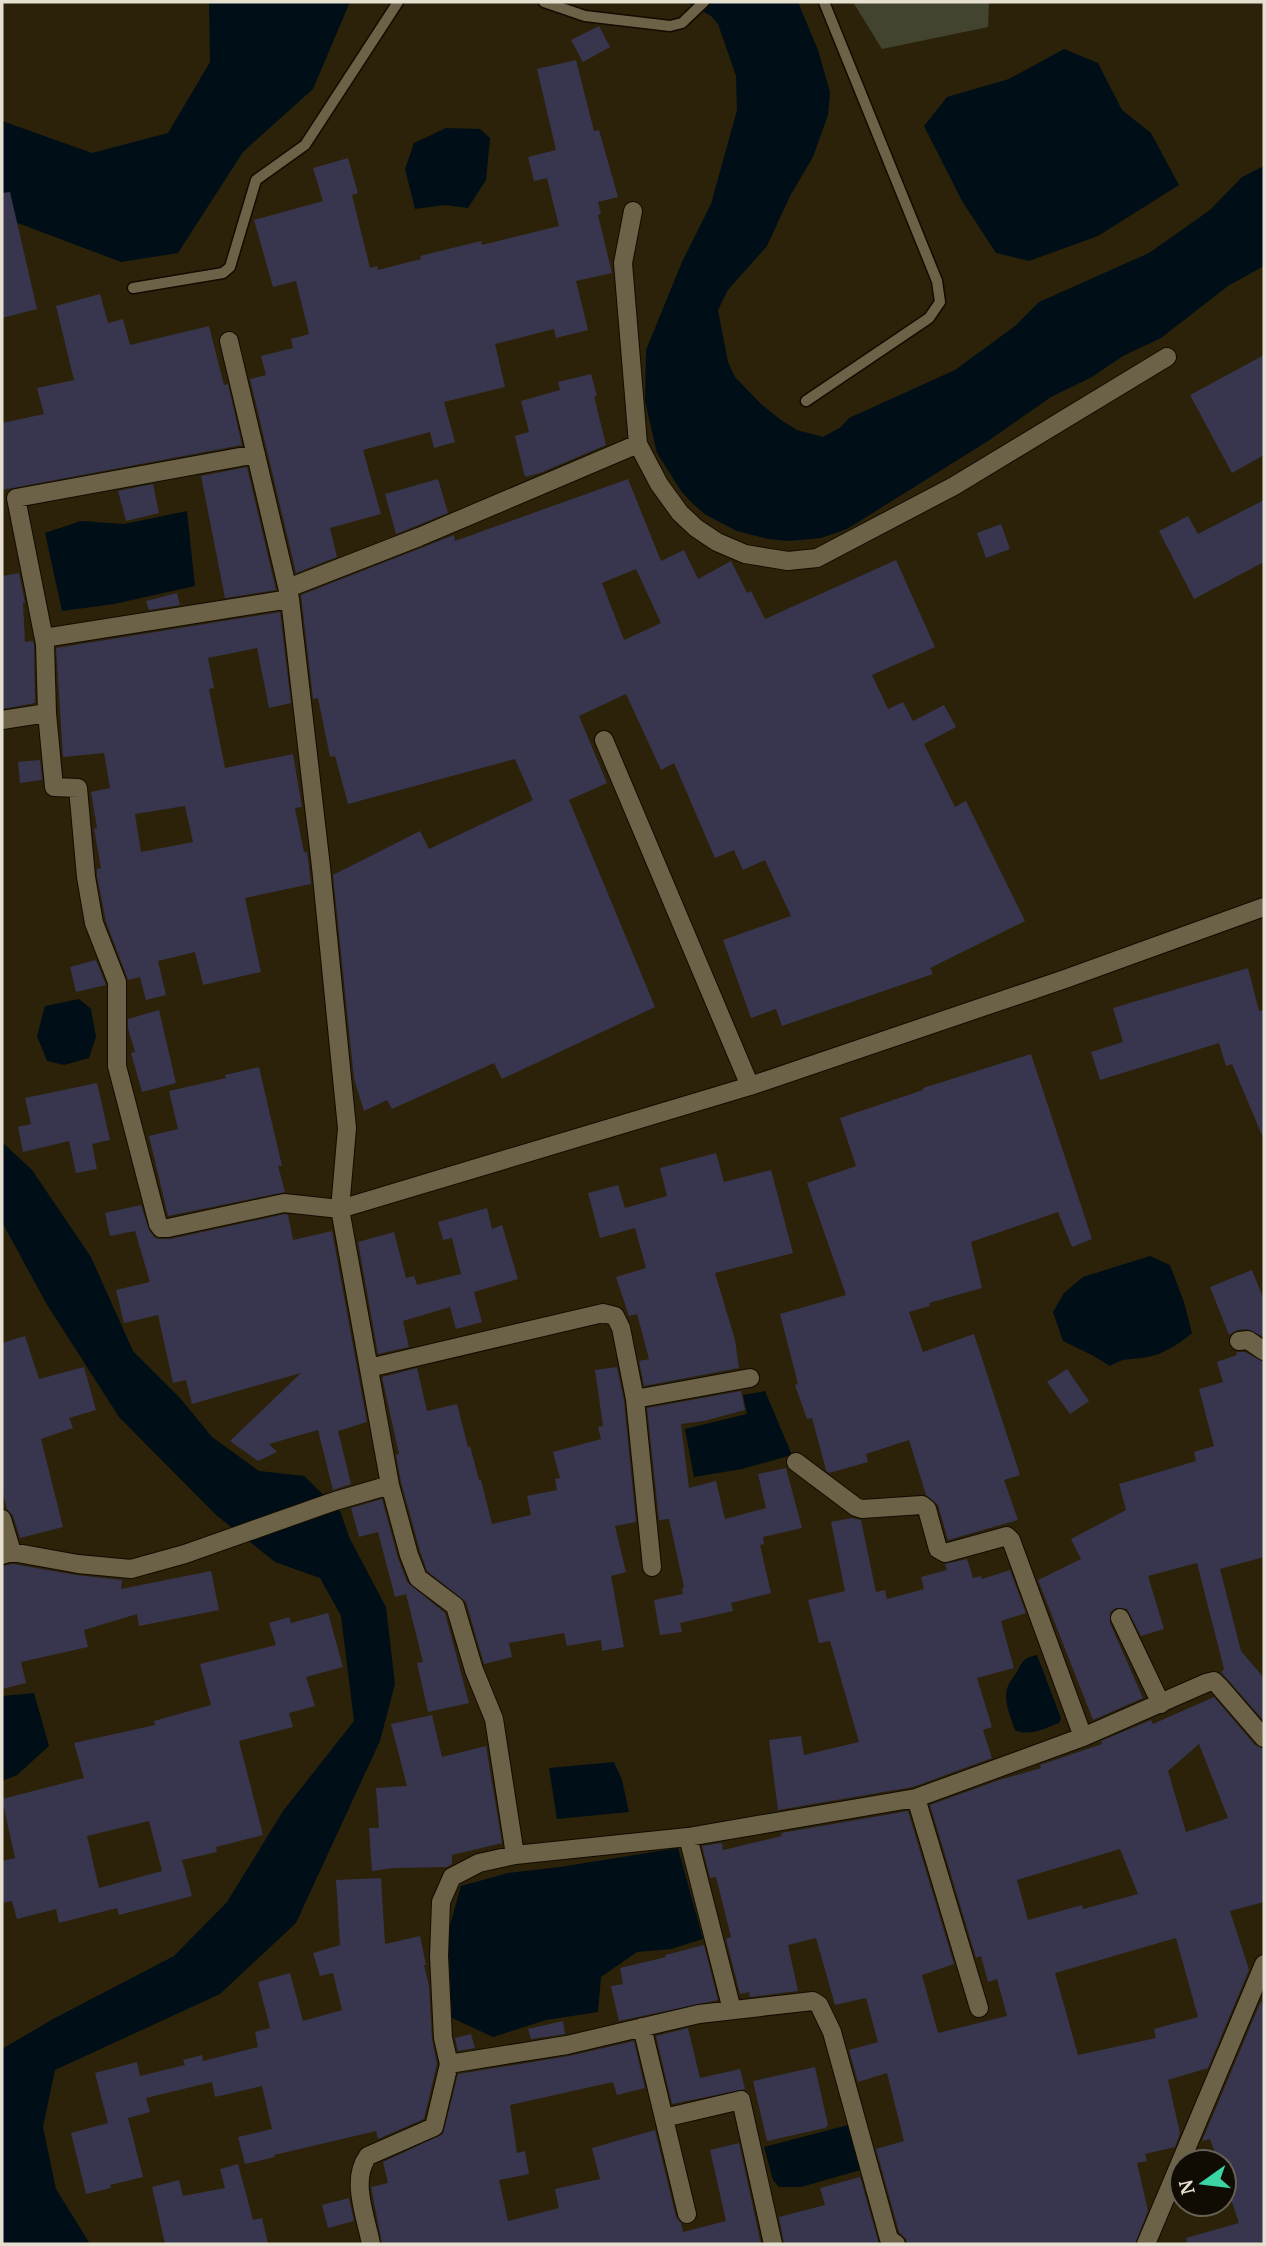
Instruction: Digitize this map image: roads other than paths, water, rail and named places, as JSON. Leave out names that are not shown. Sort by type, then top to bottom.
[{"type":"street","points":[[633,211],[623,263],[638,444],[659,484],[680,513],[717,542],[745,554],[788,561],[817,558],[954,486],[1167,356]]},
{"type":"street","points":[[229,341],[289,594],[321,867],[347,1128],[340,1209],[390,1485],[418,1578],[454,1606],[474,1670],[494,1719],[515,1855]]},
{"type":"street","points":[[44,638],[289,594],[638,444]]},
{"type":"street","points":[[256,454],[9,498],[44,638],[54,787],[78,788],[86,877],[94,923],[117,982],[117,1066],[161,1228],[284,1203],[340,1209],[750,1086],[1065,979],[1264,907]]},
{"type":"street","points":[[2,720],[47,713]]},
{"type":"street","points":[[604,740],[750,1086]]},
{"type":"street","points":[[369,1368],[603,1313],[615,1316],[621,1328],[635,1399],[652,1566]]},
{"type":"street","points":[[1240,1341],[1248,1340],[1264,1351]]},
{"type":"street","points":[[635,1399],[750,1378]]},
{"type":"street","points":[[796,1462],[856,1507],[862,1509],[922,1505],[927,1509],[938,1549],[945,1553],[1007,1536],[1011,1540],[1083,1737]]},
{"type":"street","points":[[2,1518],[7,1554],[131,1569],[185,1554],[335,1501],[390,1485]]},
{"type":"street","points":[[1120,1618],[1161,1704]]},
{"type":"street","points":[[371,2244],[358,2177],[361,2165],[368,2156],[434,2127],[449,2064],[443,2038],[439,1956],[441,1902],[452,1877],[479,1863],[515,1855],[688,1837],[916,1798],[1083,1737],[1206,1682],[1214,1681],[1264,1738]]},
{"type":"street","points":[[916,1798],[979,2008]]},
{"type":"street","points":[[688,1837],[732,2010]]},
{"type":"street","points":[[1146,2244],[1264,1965]]},
{"type":"street","points":[[449,2064],[566,2045],[699,2014],[813,2001],[819,2005],[832,2032],[889,2239],[896,2244]]},
{"type":"street","points":[[642,2027],[687,2214]]},
{"type":"street","points":[[664,2118],[741,2101],[773,2244]]},
{"type":"lane","points":[[133,288],[223,273],[230,267],[256,180],[305,145],[398,2]]},
{"type":"lane","points":[[544,2],[585,16],[670,26],[682,23],[704,2]]},
{"type":"lane","points":[[806,401],[929,318],[940,302],[937,281],[824,2]]}]
